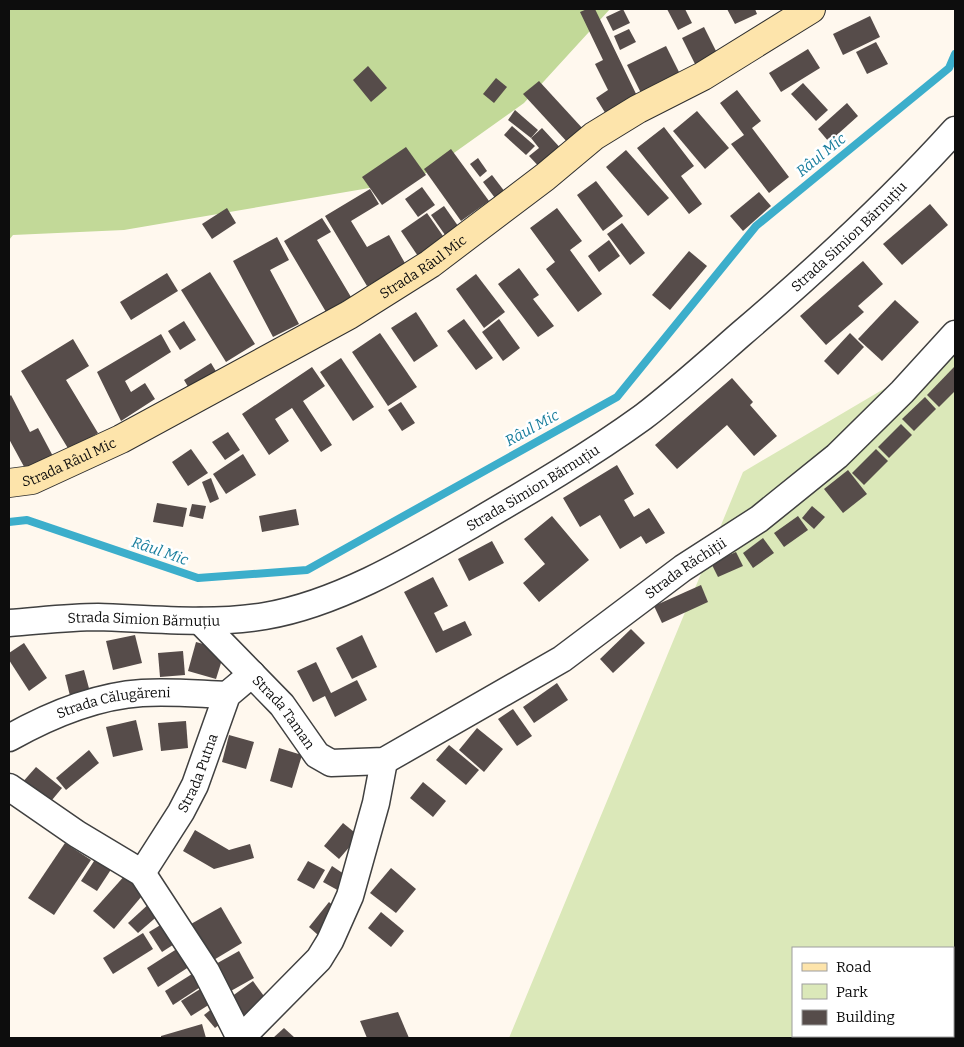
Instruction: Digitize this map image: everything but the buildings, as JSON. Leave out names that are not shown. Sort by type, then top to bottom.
[{"type":"street","name":"Strada Râul Mic","points":[[9,483],[32,480],[121,439],[349,315],[430,264],[545,177],[594,136],[638,109],[703,76],[811,9]]},
{"type":"street","name":"Strada Simion Bărnuțiu","points":[[9,623],[96,617],[147,621],[265,616],[306,606],[353,587],[431,549],[552,478],[643,416],[802,282],[897,193],[955,130]]},
{"type":"street","name":"Strada Răchiții","points":[[384,761],[562,659],[683,568],[760,519],[837,456],[902,392],[955,334]]},
{"type":"street","name":"Strada Taman","points":[[200,620],[282,705],[317,755],[331,763],[384,761]]},
{"type":"street","points":[[227,695],[252,674]]},
{"type":"street","name":"Strada Călugăreni","points":[[9,738],[49,716],[93,702],[142,693],[227,695]]},
{"type":"street","name":"Strada Putna","points":[[142,873],[196,785],[227,695]]},
{"type":"street","points":[[9,787],[77,834],[142,873],[206,971],[241,1038],[319,959],[330,941],[350,896],[376,803],[384,761]]},
{"type":"green space","points":[[9,9],[610,9],[524,103],[416,180],[124,230],[13,235],[9,240]]},
{"type":"green space","points":[[955,347],[955,1038],[509,1038],[743,472]]},
{"type":"waterway","name":"Râul Mic","points":[[9,522],[27,520],[198,578],[307,570],[617,397],[756,226],[949,68],[955,54]]}]
